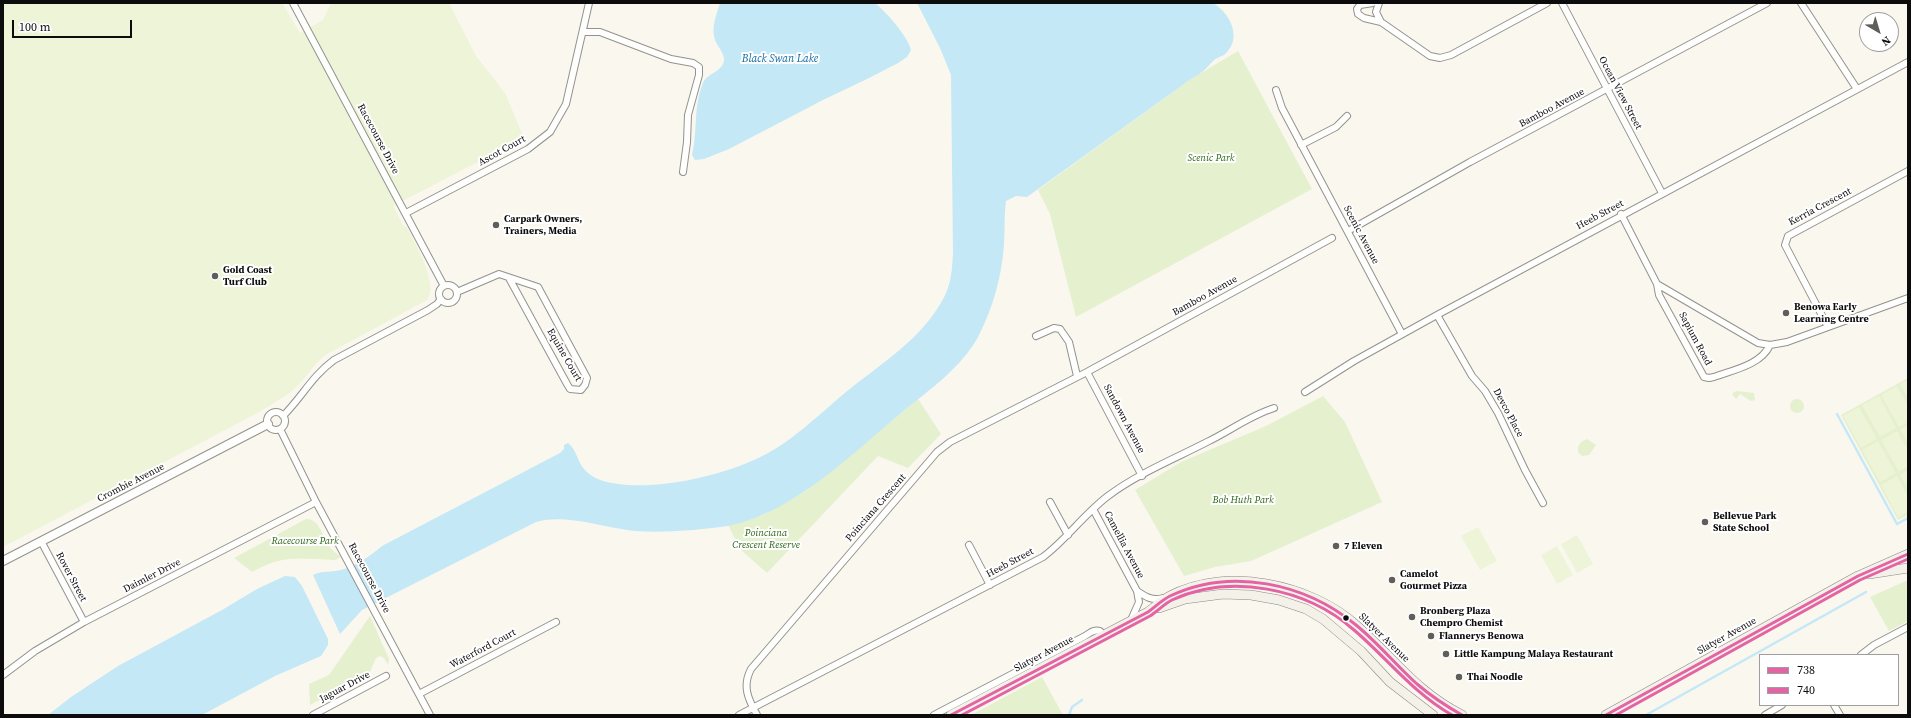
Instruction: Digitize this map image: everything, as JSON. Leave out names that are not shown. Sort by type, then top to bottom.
[{"type":"main road","name":"Slatyer Avenue","points":[[1606,715],[1858,576],[1908,554]]},
{"type":"main road","name":"Slatyer Avenue","points":[[1858,576],[1908,568]]},
{"type":"main road","name":"Slatyer Avenue","points":[[951,715],[1148,612],[1170,596],[1206,585],[1232,581],[1260,582],[1281,586],[1309,596],[1330,607],[1355,624],[1417,685],[1437,701],[1462,715]]},
{"type":"main road","name":"Slatyer Avenue","points":[[1148,612],[1185,599],[1223,594],[1259,596],[1279,600],[1306,609],[1323,619],[1361,651],[1390,682],[1433,715]]},
{"type":"street","name":"Racecourse Drive","points":[[293,3],[444,286]]},
{"type":"street","name":"Ascot Court","points":[[406,214],[528,149],[550,132],[566,104],[589,3]]},
{"type":"street","points":[[1373,3],[1360,5],[1357,9],[1358,14],[1364,18],[1381,22],[1430,56],[1440,58],[1451,55],[1547,3]]},
{"type":"street","points":[[1379,3],[1376,12],[1381,22]]},
{"type":"street","name":"Ocean View Street","points":[[1562,3],[1662,193]]},
{"type":"street","name":"Bamboo Avenue","points":[[1348,231],[1470,162],[1767,3]]},
{"type":"street","points":[[1801,3],[1857,89]]},
{"type":"street","points":[[582,32],[600,32],[671,59],[693,63],[699,67],[699,75],[688,115],[687,142],[683,172]]},
{"type":"street","name":"Heeb Street","points":[[1305,392],[1354,361],[1437,314],[1621,214],[1908,62]]},
{"type":"street","name":"Scenic Avenue","points":[[1276,90],[1282,108],[1402,334]]},
{"type":"street","points":[[1302,145],[1336,127],[1347,116]]},
{"type":"street","name":"Kerria Crescent","points":[[1828,327],[1785,245],[1788,236],[1908,171]]},
{"type":"street","name":"Sapium Road","points":[[1621,214],[1657,284],[1659,295],[1704,377],[1714,377],[1754,362],[1767,351],[1770,345]]},
{"type":"street","name":"Bamboo Avenue","points":[[1087,372],[1332,238]]},
{"type":"street","name":"Equine Court","points":[[457,292],[499,274],[538,287],[587,378],[585,385],[581,390],[570,389],[566,384],[509,278]]},
{"type":"street","name":"Sapium Road","points":[[1657,284],[1758,343],[1770,345],[1787,342],[1908,298]]},
{"type":"street","points":[[283,416],[294,405],[307,385],[320,370],[334,360],[428,310],[437,304],[441,299],[440,291],[444,286],[452,285],[457,292],[456,298],[451,302],[446,302],[441,299]]},
{"type":"street","name":"Devco Place","points":[[1437,314],[1472,376],[1485,391],[1498,413],[1525,470],[1543,503]]},
{"type":"street","points":[[1036,336],[1054,328],[1060,329],[1069,342],[1077,376]]},
{"type":"street","name":"Poinciana Crescent","points":[[757,715],[746,688],[746,677],[751,669],[937,452],[964,433],[1087,372]]},
{"type":"street","name":"Sandown Avenue","points":[[1087,372],[1142,476]]},
{"type":"street","name":"Heeb Street","points":[[740,715],[1043,557],[1068,535],[1093,509],[1119,488],[1259,413],[1274,408]]},
{"type":"street","points":[[278,412],[283,416],[285,422],[280,429],[274,430],[268,424],[267,419],[270,414],[278,412]]},
{"type":"street","name":"Crombie Avenue","points":[[3,561],[268,424]]},
{"type":"street","name":"Racecourse Drive","points":[[280,429],[316,502],[342,548],[430,715]]},
{"type":"street","name":"Daimler Drive","points":[[3,675],[35,651],[84,622],[316,502]]},
{"type":"street","points":[[1050,502],[1068,535]]},
{"type":"street","name":"Camellia Avenue","points":[[1093,509],[1137,591],[1139,602],[1131,621]]},
{"type":"street","name":"Rover Street","points":[[40,541],[84,622]]},
{"type":"street","points":[[969,545],[990,585]]},
{"type":"street","name":"Camellia Avenue","points":[[1137,591],[1147,598],[1157,599],[1170,596]]},
{"type":"street","name":"Waterford Court","points":[[419,694],[556,622]]},
{"type":"street","points":[[1862,654],[1874,645],[1908,627]]},
{"type":"street","points":[[934,715],[1092,631],[1100,631],[1103,635]]},
{"type":"street","name":"Jaguar Drive","points":[[312,715],[386,676]]},
{"type":"street","points":[[1764,715],[1780,706]]},
{"type":"street","points":[[1835,706],[1840,715]]},
{"type":"green space","name":"Gold Coast Turf Club","points":[[3,3],[282,3],[300,33],[323,20],[331,3],[449,3],[476,56],[505,93],[524,138],[393,206],[415,243],[428,274],[430,293],[427,300],[327,354],[293,390],[263,410],[3,547]]},
{"type":"green space","name":"Scenic Park","points":[[1238,51],[1312,189],[1076,317],[1050,214],[1038,190],[1191,79]]},
{"type":"green space","points":[[1908,378],[1908,515],[1898,520],[1841,415]]},
{"type":"green space","points":[[1908,380],[1908,398],[1900,384]]},
{"type":"green space","points":[[1897,386],[1908,405],[1908,422],[1899,427],[1881,395]]},
{"type":"green space","points":[[1737,391],[1754,393],[1755,400],[1751,401],[1740,394],[1736,399],[1732,394]]},
{"type":"green space","name":"Bob Huth Park","points":[[1323,396],[1345,422],[1382,502],[1251,561],[1215,567],[1184,576],[1135,490],[1181,462],[1266,426]]},
{"type":"green space","points":[[1879,396],[1896,428],[1880,437],[1862,405]]},
{"type":"green space","name":"Poinciana Crescent Reserve","points":[[918,399],[941,434],[908,468],[878,456],[767,573],[741,550],[728,525],[763,515],[807,490]]},
{"type":"green space","points":[[1797,399],[1802,401],[1804,406],[1802,411],[1797,413],[1792,411],[1790,406],[1792,401]]},
{"type":"green space","points":[[1859,407],[1877,439],[1861,448],[1843,416]]},
{"type":"green space","points":[[1908,425],[1908,443],[1900,429]]},
{"type":"green space","points":[[1897,431],[1908,450],[1908,466],[1899,472],[1881,440]]},
{"type":"green space","points":[[1587,439],[1596,445],[1589,455],[1582,456],[1578,452],[1578,447],[1581,442]]},
{"type":"green space","points":[[1878,441],[1896,473],[1880,482],[1862,450]]},
{"type":"green space","points":[[1908,470],[1908,488],[1900,475]]},
{"type":"green space","points":[[1897,476],[1908,496],[1908,512],[1898,517],[1881,485]]},
{"type":"green space","name":"Racecourse Park","points":[[306,519],[317,525],[329,546],[341,557],[335,560],[283,560],[263,566],[252,572],[234,558]]},
{"type":"green space","points":[[1478,527],[1497,561],[1480,570],[1461,536]]},
{"type":"green space","points":[[1577,535],[1593,564],[1577,573],[1561,544]]},
{"type":"green space","points":[[1557,546],[1573,575],[1557,584],[1541,555]]},
{"type":"green space","points":[[1908,580],[1908,621],[1889,631],[1870,597]]},
{"type":"green space","points":[[370,616],[389,659],[388,665],[384,658],[380,656],[376,658],[369,674],[310,705],[309,684],[329,675]]},
{"type":"green space","points":[[1042,677],[1063,715],[971,715]]},
{"type":"water","name":"Black Swan Lake","points":[[720,3],[875,3],[896,25],[909,44],[911,50],[907,57],[898,63],[869,78],[729,149],[704,159],[695,160],[692,155],[700,92],[705,80],[720,68],[724,61],[723,55],[715,39],[714,32],[715,19]]},
{"type":"water","points":[[917,3],[1213,3],[1225,14],[1234,34],[1230,49],[1224,55],[1214,60],[1201,73],[1027,197],[1016,196],[1006,201],[1003,256],[999,280],[988,315],[971,348],[963,359],[933,387],[842,463],[798,495],[776,509],[752,519],[728,526],[704,529],[663,532],[638,531],[570,520],[558,519],[536,522],[362,610],[340,634],[313,575],[341,570],[357,563],[368,557],[382,546],[560,453],[564,449],[564,445],[568,443],[574,450],[580,463],[589,474],[602,481],[628,485],[665,484],[684,481],[722,472],[754,460],[767,454],[791,438],[896,353],[920,331],[939,306],[946,293],[951,274],[953,252],[951,75],[940,48]]},
{"type":"water","points":[[285,576],[295,577],[302,586],[328,639],[328,645],[321,656],[275,676],[202,715],[48,715],[71,697],[118,666],[222,610],[257,589]]},
{"type":"waterway","points":[[1837,414],[1897,524],[1908,518]]},
{"type":"waterway","points":[[1646,715],[1866,592]]},
{"type":"waterway","points":[[1069,715],[1072,707],[1082,700]]},
{"type":"transit line","name":"738","points":[[1606,715],[1858,576],[1908,554]]},
{"type":"transit line","name":"740","points":[[1616,715],[1860,580],[1908,559]]},
{"type":"transit line","name":"738","points":[[951,715],[1148,612],[1170,596],[1193,587],[1218,582],[1242,581],[1267,584],[1291,590],[1314,599],[1336,611],[1364,632],[1422,688],[1439,701],[1462,715]]},
{"type":"transit line","name":"740","points":[[962,715],[1150,616],[1172,600],[1195,592],[1219,587],[1267,589],[1291,595],[1314,604],[1335,616],[1354,630],[1413,686],[1452,715]]},
{"type":"place","name":"Carpark Owners, Trainers, Media","points":[[496,225]]},
{"type":"place","name":"Gold Coast Turf Club","points":[[215,276]]},
{"type":"place","name":"Benowa Early Learning Centre","points":[[1786,313]]},
{"type":"place","name":"Bellevue Park State School","points":[[1705,522]]},
{"type":"place","name":"7 Eleven","points":[[1336,546]]},
{"type":"place","name":"Camelot Gourmet Pizza","points":[[1392,580]]},
{"type":"place","name":"Bronberg Plaza Chempro Chemist","points":[[1412,617]]},
{"type":"place","name":"Flannerys Benowa","points":[[1431,636]]},
{"type":"place","name":"Little Kampung Malaya Restaurant","points":[[1446,654]]},
{"type":"place","name":"Thai Noodle","points":[[1459,677]]}]
